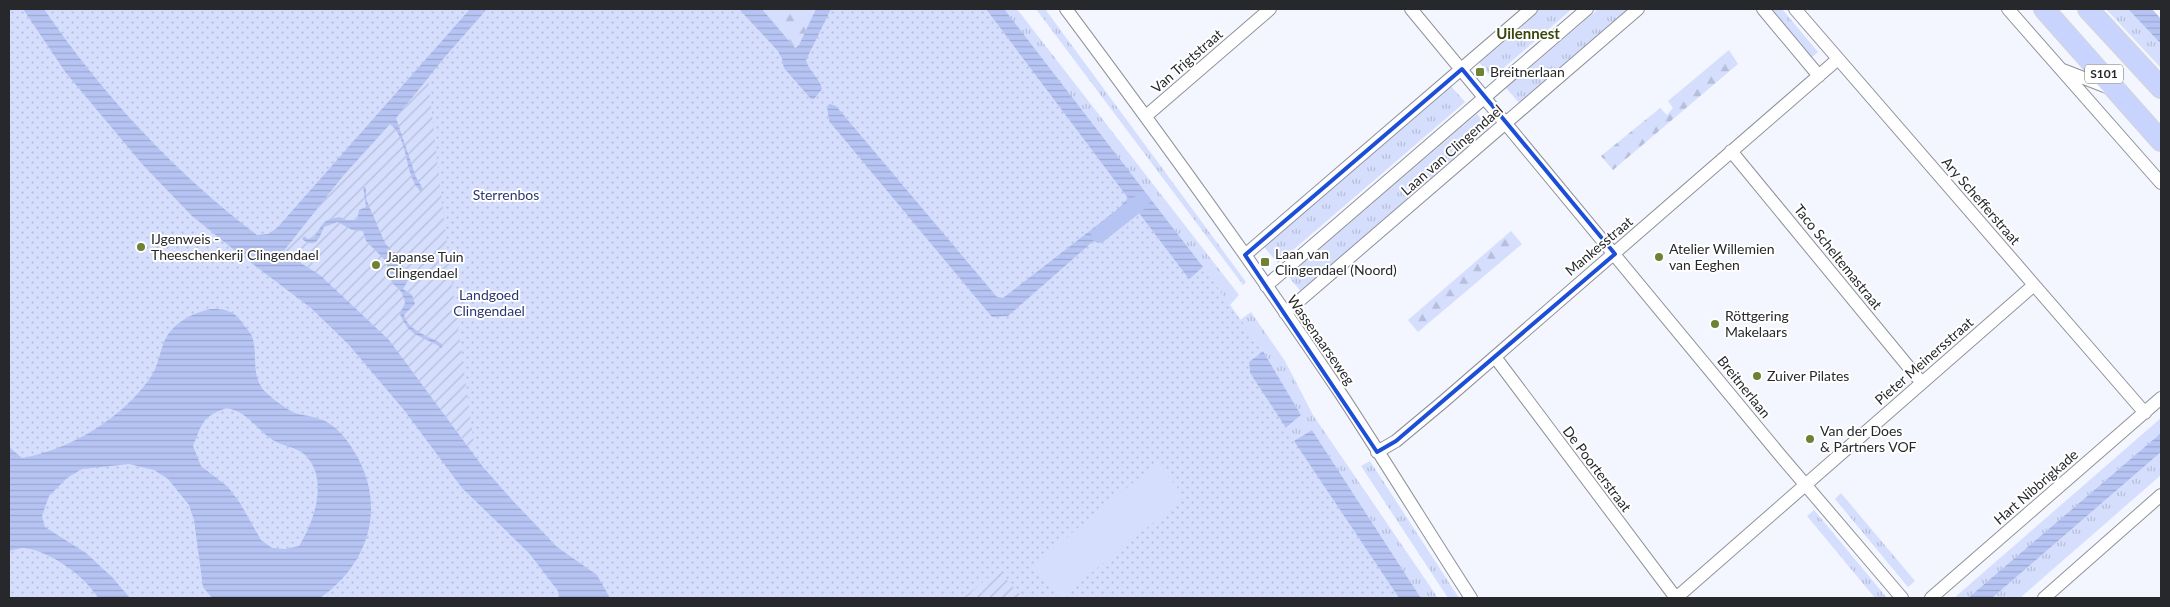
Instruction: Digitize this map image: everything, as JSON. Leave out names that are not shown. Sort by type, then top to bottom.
[{"type":"main road","name":"S101","points":[[2044,9],[2120,92],[2161,141]]},
{"type":"main road","name":"S101","points":[[2088,9],[2161,88]]},
{"type":"street","name":"Wassenaarseweg","points":[[1066,9],[1146,116],[1342,395],[1471,598]]},
{"type":"street","name":"Van Trigtstraat","points":[[1146,116],[1270,9]]},
{"type":"street","name":"Breitnerlaan","points":[[1411,9],[1485,96],[1780,455],[1807,484],[1902,598]]},
{"type":"street","points":[[1245,255],[1531,9]]},
{"type":"street","name":"Laan van Clingendael","points":[[1266,286],[1587,9]]},
{"type":"street","name":"Laan van Clingendael","points":[[1285,313],[1638,9]]},
{"type":"street","points":[[1763,9],[1819,76]]},
{"type":"street","name":"Ary Schefferstraat","points":[[1795,9],[2144,412]]},
{"type":"street","points":[[2008,9],[2161,183]]},
{"type":"street","name":"Mankesstraat","points":[[1377,452],[1396,441],[1495,357],[1838,59]]},
{"type":"street","points":[[2061,69],[2120,92]]},
{"type":"street","name":"Taco Scheltemastraat","points":[[1732,152],[1921,382]]},
{"type":"street","name":"Pieter Meinersstraat","points":[[1676,598],[2034,285]]},
{"type":"street","name":"De Poorterstraat","points":[[1495,357],[1676,598]]},
{"type":"street","name":"Hart Nibbrigkade","points":[[1931,598],[2161,398]]},
{"type":"street","points":[[2044,598],[2161,495]]},
{"type":"highlighted area","points":[[1462,69],[1615,254],[1396,441],[1377,452],[1245,255]]},
{"type":"green space","name":"Landgoed Clingendael","points":[[9,9],[762,9],[795,48],[799,45],[816,9],[1003,9],[1203,267],[1263,351],[1249,362],[1250,373],[1399,598],[9,598]]},
{"type":"green space","points":[[762,9],[817,9],[799,45],[795,48]]},
{"type":"green space","points":[[1003,9],[1017,9],[1239,295],[1230,305]]},
{"type":"green space","points":[[1036,9],[1045,9],[1246,282],[1243,285]]},
{"type":"green space","points":[[1538,9],[1572,9],[1492,78],[1478,61]]},
{"type":"green space","points":[[1598,9],[1632,9],[1521,105],[1506,88]]},
{"type":"green space","points":[[1768,9],[1782,9],[1818,52],[1810,59]]},
{"type":"green space","points":[[2106,9],[2128,9],[2161,44],[2161,68]]},
{"type":"green space","points":[[1729,50],[1738,64],[1613,170],[1601,156],[1660,108],[1667,115],[1673,108],[1668,101]]},
{"type":"green space","name":"Japanse Tuin Clingendael","points":[[428,79],[448,254],[474,444],[471,450],[428,393],[283,252],[343,176],[396,118]]},
{"type":"green space","points":[[1450,85],[1465,102],[1278,263],[1264,247]]},
{"type":"green space","points":[[1477,114],[1492,132],[1303,294],[1288,276]]},
{"type":"green space","points":[[1511,231],[1522,244],[1418,332],[1408,320]]},
{"type":"green space","points":[[1251,312],[1285,361],[1313,415],[1438,598],[1421,598],[1312,430],[1100,598],[1301,415],[1263,351],[1240,320]]},
{"type":"green space","points":[[2161,418],[2161,433],[1968,598],[1954,598]]},
{"type":"green space","points":[[2161,452],[2161,475],[2020,598],[1992,598]]},
{"type":"green space","points":[[1370,461],[1459,598],[1448,598],[1361,466]]},
{"type":"green space","points":[[1157,463],[1185,497],[1060,598],[1033,565]]},
{"type":"green space","points":[[1841,493],[1915,581],[1908,587],[1835,499]]},
{"type":"green space","points":[[1814,510],[1887,598],[1875,598],[1807,516]]},
{"type":"green space","points":[[998,570],[1023,598],[963,598]]},
{"type":"shaded area","points":[[23,9],[44,9],[90,72],[142,131],[197,185],[257,235],[268,234],[277,228],[470,9],[487,9],[444,58],[396,118],[416,177],[423,189],[420,191],[415,183],[401,139],[390,124],[343,176],[283,252],[320,275],[389,340],[483,467],[557,547],[597,575],[610,598],[559,598],[558,591],[529,553],[462,488],[404,410],[349,345],[311,308],[192,216],[143,165],[66,73]]},
{"type":"shaded area","points":[[739,9],[762,9],[795,48],[799,45],[816,9],[831,9],[806,60],[822,89],[814,99],[811,99],[784,68],[778,51]]},
{"type":"shaded area","points":[[986,9],[1004,9],[1203,267],[1189,279],[1136,209],[1131,208],[1008,316],[992,317],[829,121],[827,106],[830,104],[836,106],[997,297],[1003,298],[1118,209],[1128,198]]},
{"type":"shaded area","points":[[2128,9],[2152,9],[2161,19],[2161,44]]},
{"type":"shaded area","points":[[363,186],[366,188],[366,199],[385,243],[392,251],[402,256],[407,282],[403,289],[412,295],[415,304],[404,315],[406,321],[414,329],[442,344],[442,348],[418,336],[408,328],[400,314],[405,303],[404,298],[400,290],[392,283],[386,261],[366,241],[363,231],[352,230],[338,222],[324,227],[319,239],[314,243],[302,239],[304,236],[308,239],[314,238],[329,219],[340,217],[346,220],[357,220],[359,210],[366,207]]},
{"type":"shaded area","points":[[205,310],[230,312],[237,316],[252,336],[257,376],[264,391],[295,413],[327,422],[336,428],[350,444],[365,473],[370,493],[371,513],[368,533],[361,551],[351,568],[337,584],[320,598],[212,598],[203,587],[194,520],[189,505],[168,479],[154,470],[129,464],[82,469],[67,478],[49,496],[42,516],[45,527],[86,553],[112,577],[130,598],[98,598],[85,581],[55,559],[24,548],[9,551],[9,447],[22,458],[40,454],[59,448],[77,439],[112,418],[141,390],[152,375],[167,336],[175,326],[186,318]],"holes":[[[227,408],[241,413],[273,440],[304,454],[312,464],[318,487],[317,500],[310,525],[299,546],[285,549],[272,548],[261,540],[240,503],[228,487],[201,466],[193,446],[201,426],[212,414]]]},
{"type":"shaded area","points":[[1263,351],[1301,415],[1286,428],[1250,373],[1249,362]]},
{"type":"shaded area","points":[[1312,430],[1421,598],[1399,598],[1294,441]]},
{"type":"shaded area","points":[[2161,433],[2161,452],[1992,598],[1968,598]]},
{"type":"waterway","points":[[1099,235],[1142,201]]},
{"type":"place","name":"Breitnerlaan","points":[[1480,72]]},
{"type":"place","name":"IJgenweis - Theeschenkerij Clingendael","points":[[141,247]]},
{"type":"place","name":"Atelier Willemien van Eeghen","points":[[1659,257]]},
{"type":"place","name":"Laan van Clingendael (Noord)","points":[[1265,262]]},
{"type":"place","name":"Japanse Tuin Clingendael","points":[[376,265]]},
{"type":"place","name":"Röttgering Makelaars","points":[[1715,324]]},
{"type":"place","name":"Zuiver Pilates","points":[[1757,376]]},
{"type":"place","name":"Van der Does & Partners VOF","points":[[1810,439]]},
{"type":"district","name":"Uilennest","points":[[1528,34]]},
{"type":"park label","name":"Sterrenbos","points":[[506,195]]}]
